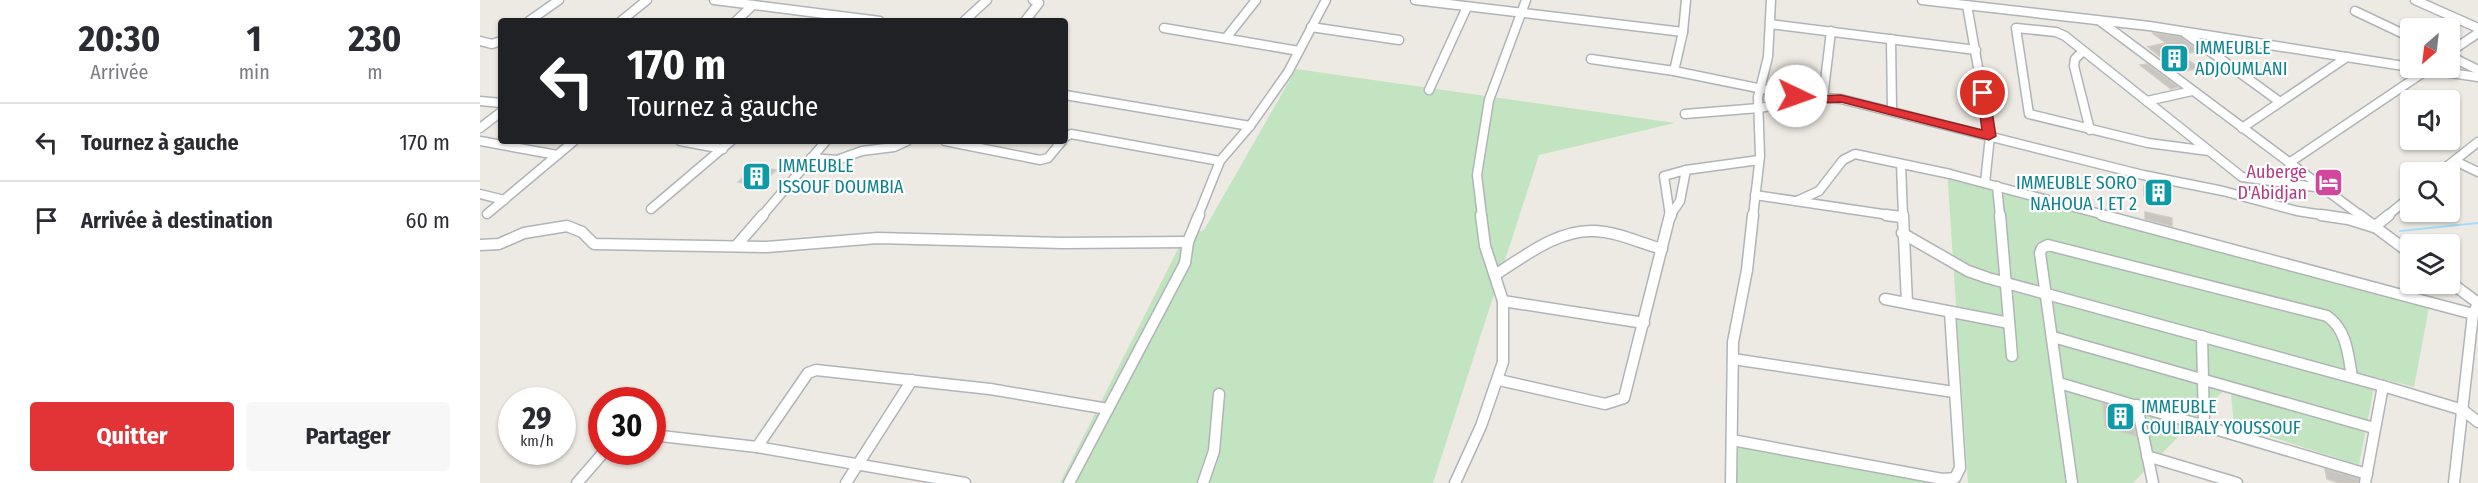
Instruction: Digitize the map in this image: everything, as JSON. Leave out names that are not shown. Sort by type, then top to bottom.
[{"type":"street","points":[[533,18],[559,0]]},
{"type":"street","points":[[625,18],[647,0]]},
{"type":"street","points":[[714,0],[858,18]]},
{"type":"street","points":[[791,9],[801,0]]},
{"type":"street","points":[[967,18],[987,0]]},
{"type":"street","points":[[1028,18],[1038,7],[1039,3],[1034,0]]},
{"type":"street","points":[[1226,38],[1257,0]]},
{"type":"street","points":[[1069,483],[1185,263],[1188,242],[1220,161],[1250,126],[1288,72],[1326,0]]},
{"type":"street","points":[[1415,0],[1683,32]]},
{"type":"street","points":[[1455,483],[1499,380],[1503,362],[1503,301],[1485,246],[1477,174],[1489,100],[1526,0]]},
{"type":"street","points":[[1674,71],[1683,32],[1686,0]]},
{"type":"street","points":[[1731,483],[1733,342],[1747,270],[1759,160],[1758,97],[1768,57],[1771,0]]},
{"type":"street","points":[[1922,0],[2099,20],[2400,65]]},
{"type":"street","points":[[2415,0],[2478,31],[2460,46]]},
{"type":"street","points":[[739,18],[753,5]]},
{"type":"street","points":[[1967,5],[1977,50],[1989,136],[1985,183]]},
{"type":"street","points":[[1429,90],[1467,7]]},
{"type":"street","points":[[2355,11],[2400,33]]},
{"type":"street","points":[[2099,20],[2400,246]]},
{"type":"street","points":[[1770,24],[1977,50]]},
{"type":"street","points":[[1311,27],[1399,40]]},
{"type":"street","points":[[1164,28],[1299,51]]},
{"type":"street","points":[[2209,151],[2148,143],[2029,114],[2026,110],[2016,28],[2061,33],[2247,179],[2322,188]]},
{"type":"street","points":[[1823,98],[1831,31]]},
{"type":"street","points":[[2183,32],[2280,102]]},
{"type":"street","points":[[1892,39],[1892,110]]},
{"type":"street","points":[[480,41],[492,44],[498,41]]},
{"type":"street","points":[[2083,51],[2075,59],[2074,66],[2090,130]]},
{"type":"street","points":[[2242,128],[2347,57]]},
{"type":"street","points":[[1591,59],[1674,71],[1813,99]]},
{"type":"street","points":[[2460,60],[2478,70]]},
{"type":"street","points":[[2460,75],[2478,77]]},
{"type":"street","points":[[2289,163],[2415,78]]},
{"type":"street","points":[[2147,101],[2192,91]]},
{"type":"street","points":[[1068,96],[1250,126]]},
{"type":"street","points":[[1685,114],[1759,108],[1823,98],[1841,99],[2143,175],[2223,191],[2297,211],[2348,219],[2374,227]]},
{"type":"street","points":[[480,102],[498,103]]},
{"type":"street","points":[[480,128],[498,114]]},
{"type":"street","points":[[1068,136],[1071,134],[1220,161]]},
{"type":"street","points":[[480,141],[557,155]]},
{"type":"street","points":[[2478,142],[2455,161],[2478,172]]},
{"type":"street","points":[[487,214],[570,144]]},
{"type":"street","points":[[698,144],[723,148]]},
{"type":"street","points":[[651,209],[728,144]]},
{"type":"street","points":[[737,244],[823,144]]},
{"type":"street","points":[[811,158],[827,162],[841,160],[869,149],[897,148],[903,144]]},
{"type":"street","points":[[974,144],[1040,159],[1048,158],[1060,144]]},
{"type":"street","points":[[1797,201],[1817,193],[1827,183],[1836,167],[1850,154],[1985,183],[2476,307]]},
{"type":"street","points":[[1670,218],[1664,176],[1686,170],[1759,160]]},
{"type":"street","points":[[1901,164],[1902,233],[1907,303]]},
{"type":"street","points":[[1499,380],[1605,404],[1624,398],[1628,390],[1670,218],[1680,201],[1686,170]]},
{"type":"street","points":[[1997,186],[2012,356]]},
{"type":"street","points":[[480,194],[504,200]]},
{"type":"street","points":[[1755,195],[1902,217]]},
{"type":"street","points":[[2374,227],[2400,205]]},
{"type":"street","points":[[480,245],[499,244],[524,233],[567,226],[582,232],[594,244],[623,246],[737,244],[767,247],[878,238],[1062,243],[1188,242]]},
{"type":"street","points":[[1495,275],[1528,254],[1570,234],[1584,231],[1613,235],[1662,249]]},
{"type":"street","points":[[1902,233],[1968,270],[2006,283],[2383,386],[2463,410],[2478,422]]},
{"type":"street","points":[[2072,483],[2040,253],[2042,248],[2048,245],[2327,316],[2337,321],[2342,329],[2352,377]]},
{"type":"street","points":[[2460,292],[2476,307]]},
{"type":"street","points":[[1885,299],[2009,323]]},
{"type":"street","points":[[1503,301],[1644,323]]},
{"type":"street","points":[[2454,483],[2476,307]]},
{"type":"street","points":[[1732,440],[1942,481],[1955,478],[1960,468],[1950,312]]},
{"type":"street","points":[[2202,336],[2204,425]]},
{"type":"street","points":[[2053,337],[2374,428]]},
{"type":"street","points":[[1733,359],[1954,392]]},
{"type":"street","points":[[757,447],[812,371],[990,389],[1108,409]]},
{"type":"street","points":[[846,483],[912,380]]},
{"type":"street","points":[[2059,383],[2204,425],[2366,479],[2383,386]]},
{"type":"street","points":[[1203,483],[1212,467],[1219,394]]},
{"type":"street","points":[[2137,405],[2153,483]]},
{"type":"street","points":[[666,437],[757,447],[965,483]]},
{"type":"street","points":[[2147,456],[2237,483]]},
{"type":"street","points":[[577,483],[593,465]]},
{"type":"green space","points":[[1296,69],[1675,123],[1539,155],[1433,483],[1060,483],[1185,235],[1204,230]]},
{"type":"green space","points":[[1947,170],[2400,289],[2400,294],[2426,296],[2429,307],[2414,387],[2376,377],[2359,465],[2234,425],[2230,384],[2133,483],[1968,483]]},
{"type":"green space","points":[[1734,441],[1936,483],[1729,483]]},
{"type":"building","points":[[2152,33],[2181,37],[2198,51],[2180,55],[2200,68],[2179,72],[2148,47],[2166,43]]},
{"type":"building","points":[[2147,64],[2178,87],[2171,89],[2140,65]]},
{"type":"building","name":"IMMEUBLE ISSOUF DOUMBIA","points":[[755,166],[776,170],[760,186],[738,182]]},
{"type":"building","name":"IMMEUBLE SORO NAHOUA 1 ET 2","points":[[2144,186],[2171,191],[2171,202],[2144,196]]},
{"type":"building","points":[[2145,212],[2172,218],[2172,226],[2145,219]]},
{"type":"building","name":"IMMEUBLE COULIBALY YOUSSOUF","points":[[2103,403],[2131,412],[2136,436],[2105,427]]},
{"type":"building","points":[[2325,469],[2359,479],[2358,483],[2339,483],[2327,479]]},
{"type":"waterway","points":[[2400,231],[2478,223]]},
{"type":"place","name":"IMMEUBLE ADJOUMLANI","points":[[2174,58]]},
{"type":"place","name":"IMMEUBLE ISSOUF DOUMBIA","points":[[757,176]]},
{"type":"place","name":"Auberge D'Abidjan","points":[[2328,182]]},
{"type":"place","name":"IMMEUBLE SORO NAHOUA 1 ET 2","points":[[2158,193]]},
{"type":"place","name":"IMMEUBLE COULIBALY YOUSSOUF","points":[[2120,417]]},
{"type":"route","points":[[1796,96],[1813,99],[1841,99],[1989,136],[1983,93]]}]
